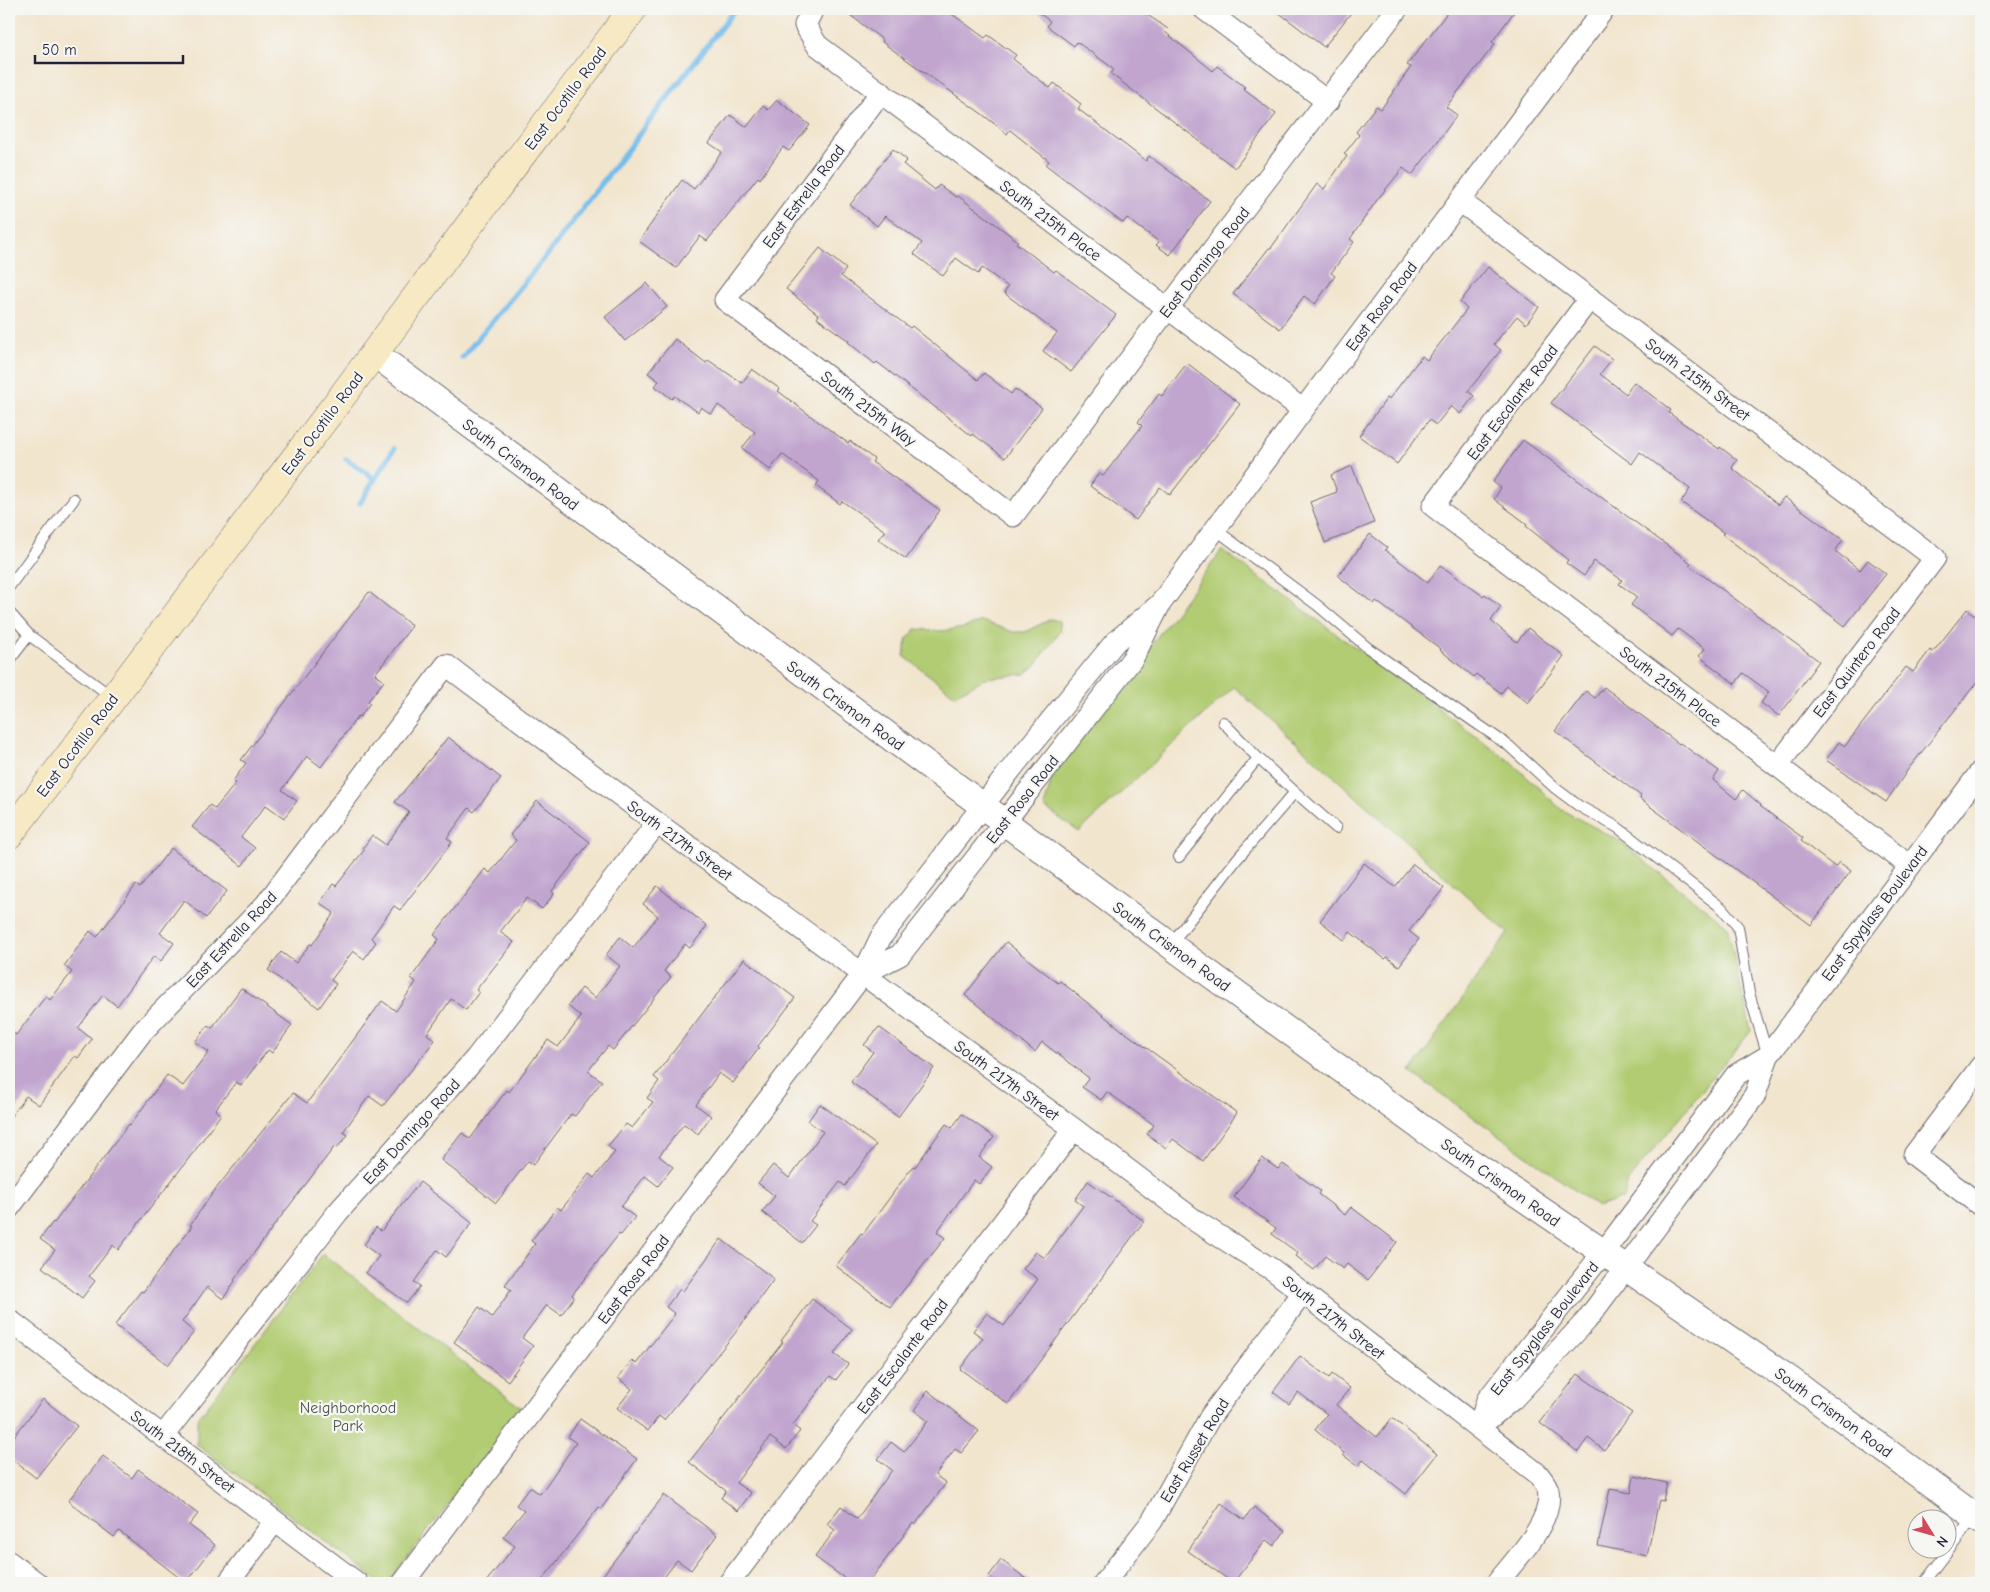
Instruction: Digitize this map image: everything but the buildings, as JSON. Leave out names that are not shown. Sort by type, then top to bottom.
[{"type":"main road","name":"East Ocotillo Road","points":[[9,835],[633,9]]},
{"type":"street","points":[[1204,9],[1328,102]]},
{"type":"street","name":"East Domingo Road","points":[[1014,516],[1168,308],[1328,102],[1397,9]]},
{"type":"street","name":"East Rosa Road","points":[[403,1583],[863,974],[900,955],[993,814],[1133,658],[1160,604],[1302,410],[1604,9]]},
{"type":"street","name":"South 215th Place","points":[[809,17],[817,45],[1302,410]]},
{"type":"street","name":"East Estrella Road","points":[[725,300],[881,92]]},
{"type":"street","name":"South 215th Street","points":[[1460,201],[1935,558]]},
{"type":"street","name":"East Escalante Road","points":[[1433,506],[1590,298]]},
{"type":"street","name":"South 215th Way","points":[[725,300],[1014,516]]},
{"type":"street","name":"South Crismon Road","points":[[374,354],[1170,945],[1438,1139],[1789,1379],[1978,1519]]},
{"type":"street","name":"South 215th Place","points":[[1433,506],[1910,866]]},
{"type":"street","name":"East Quintero Road","points":[[1777,766],[1935,558]]},
{"type":"street","name":"East Estrella Road","points":[[9,1208],[142,1032],[266,904],[446,665]]},
{"type":"street","name":"South 217th Street","points":[[446,665],[1197,1222],[1273,1270],[1538,1474],[1548,1489],[1549,1506],[1535,1535],[1497,1583]]},
{"type":"street","name":"East Spyglass Boulevard","points":[[1479,1428],[1513,1399],[1586,1321],[1755,1095],[1768,1056],[1981,770]]},
{"type":"street","name":"East Domingo Road","points":[[163,1436],[338,1212],[476,1058],[657,823]]},
{"type":"street","name":"East Spyglass Boulevard","points":[[1479,1428],[1487,1400],[1603,1253],[1736,1075],[1768,1056]]},
{"type":"street","points":[[1981,1066],[1914,1155],[1981,1206]]},
{"type":"street","name":"East Escalante Road","points":[[729,1583],[1074,1129]]},
{"type":"street","name":"East Russet Road","points":[[1104,1583],[1152,1522],[1210,1416],[1302,1294]]},
{"type":"street","name":"South 218th Street","points":[[9,1320],[356,1583]]},
{"type":"street","points":[[228,1583],[275,1521]]},
{"type":"street","points":[[9,1562],[37,1583]]},
{"type":"lane","points":[[9,587],[74,499]]},
{"type":"lane","points":[[1215,529],[1317,605],[1368,648],[1509,746],[1555,788],[1579,806],[1617,827],[1722,908],[1738,927],[1749,993],[1768,1056]]},
{"type":"lane","points":[[9,612],[29,635],[113,698]]},
{"type":"lane","points":[[9,661],[29,635]]},
{"type":"lane","points":[[1223,722],[1258,758],[1336,828]]},
{"type":"lane","points":[[1179,857],[1258,758]]},
{"type":"lane","points":[[1170,945],[1237,859],[1295,792]]},
{"type":"lane","points":[[1924,1583],[1978,1519]]},
{"type":"green space","points":[[1222,550],[1511,762],[1562,810],[1618,840],[1727,926],[1751,1031],[1628,1181],[1624,1198],[1598,1207],[1411,1072],[1508,933],[1234,687],[1079,832],[1044,807],[1052,778]]},
{"type":"green space","points":[[1051,619],[1059,621],[1060,631],[1035,666],[1025,674],[986,678],[955,695],[904,656],[907,639],[916,629],[942,631],[964,628],[982,621],[1013,632],[1025,632]]},
{"type":"green space","name":"Neighborhood Park","points":[[323,1254],[523,1409],[387,1583],[380,1583],[197,1445],[197,1420]]},
{"type":"waterway","points":[[462,358],[547,255],[735,9]]},
{"type":"waterway","points":[[360,503],[394,449]]},
{"type":"waterway","points":[[346,459],[375,479]]}]
